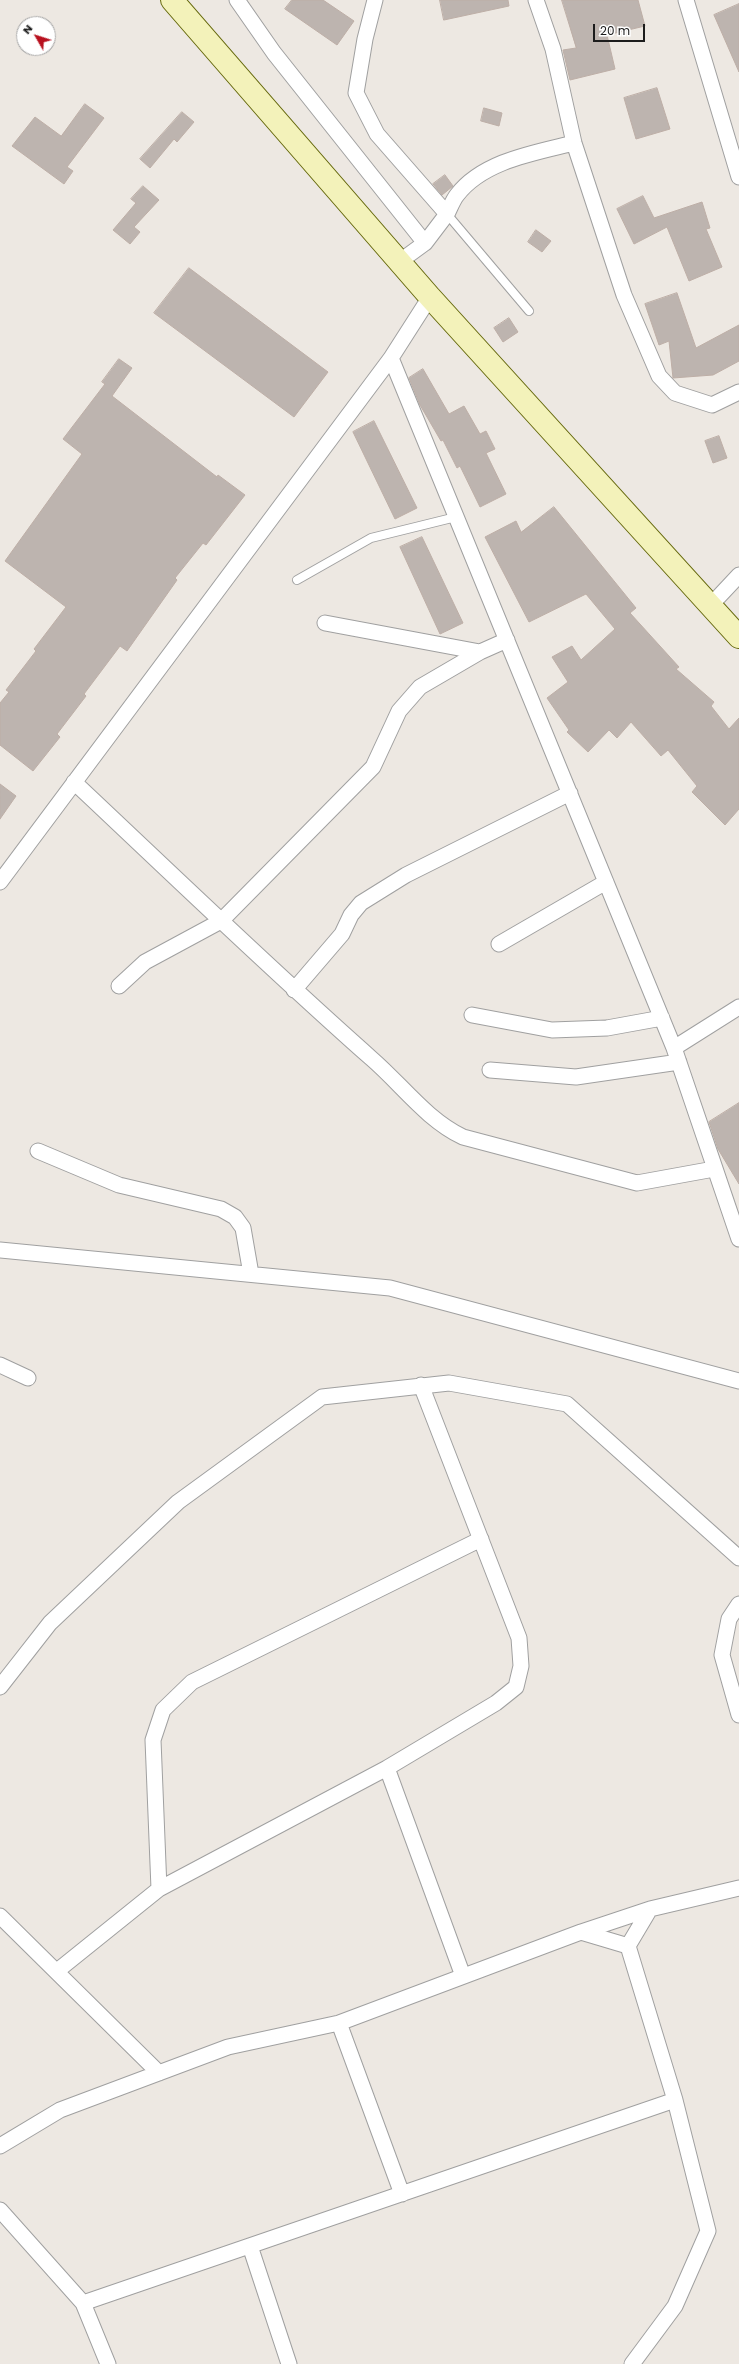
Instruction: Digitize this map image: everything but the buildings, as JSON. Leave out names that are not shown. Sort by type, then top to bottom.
[{"type":"main road","points":[[172,0],[430,297],[739,637]]},
{"type":"street","points":[[375,0],[365,39],[356,93],[377,134],[447,214]]},
{"type":"street","points":[[536,0],[553,49],[574,143],[624,295],[659,376],[675,393],[712,404],[739,392]]},
{"type":"street","points":[[686,0],[739,177]]},
{"type":"street","points":[[239,1],[274,53],[425,243]]},
{"type":"street","points":[[399,262],[425,243],[447,214],[457,195],[482,172],[519,157],[574,143]]},
{"type":"street","points":[[0,882],[391,358],[430,297]]},
{"type":"street","points":[[391,358],[662,1018],[739,1239]]},
{"type":"street","points":[[710,606],[739,575]]},
{"type":"street","points":[[325,623],[480,652]]},
{"type":"street","points":[[119,986],[145,962],[221,921],[373,766],[399,711],[420,687],[480,652],[507,640]]},
{"type":"street","points":[[74,782],[294,990],[386,1070],[438,1122],[463,1137],[637,1183],[714,1169]]},
{"type":"street","points":[[294,990],[342,934],[351,915],[361,903],[406,875],[570,793]]},
{"type":"street","points":[[499,944],[606,882]]},
{"type":"street","points":[[490,1070],[576,1077],[676,1055],[739,1007]]},
{"type":"street","points":[[472,1015],[552,1030],[607,1028],[662,1018]]},
{"type":"street","points":[[38,1151],[119,1185],[221,1209],[235,1216],[243,1228],[251,1274]]},
{"type":"street","points":[[0,1250],[390,1288],[739,1381]]},
{"type":"street","points":[[0,1365],[28,1378]]},
{"type":"street","points":[[0,1687],[50,1623],[178,1502],[322,1397],[449,1383],[567,1404],[739,1558]]},
{"type":"street","points":[[57,1971],[159,1889],[387,1768],[496,1703],[516,1686],[521,1666],[519,1638],[421,1385]]},
{"type":"street","points":[[159,1889],[154,1740],[163,1710],[192,1682],[480,1539]]},
{"type":"street","points":[[739,1604],[729,1619],[722,1655],[739,1715]]},
{"type":"street","points":[[387,1768],[463,1976]]},
{"type":"street","points":[[0,2146],[60,2110],[228,2047],[339,2023],[581,1932],[650,1909],[739,1888]]},
{"type":"street","points":[[632,2364],[675,2306],[708,2231],[675,2100],[628,1946],[650,1909]]},
{"type":"street","points":[[0,1916],[159,2072]]},
{"type":"street","points":[[581,1932],[628,1946]]},
{"type":"street","points":[[339,2023],[402,2194]]},
{"type":"street","points":[[83,2303],[675,2100]]},
{"type":"street","points":[[0,2210],[83,2303],[108,2364]]},
{"type":"street","points":[[250,2246],[289,2364]]},
{"type":"lane","points":[[447,214],[529,311]]},
{"type":"lane","points":[[297,580],[371,538],[456,517]]}]
